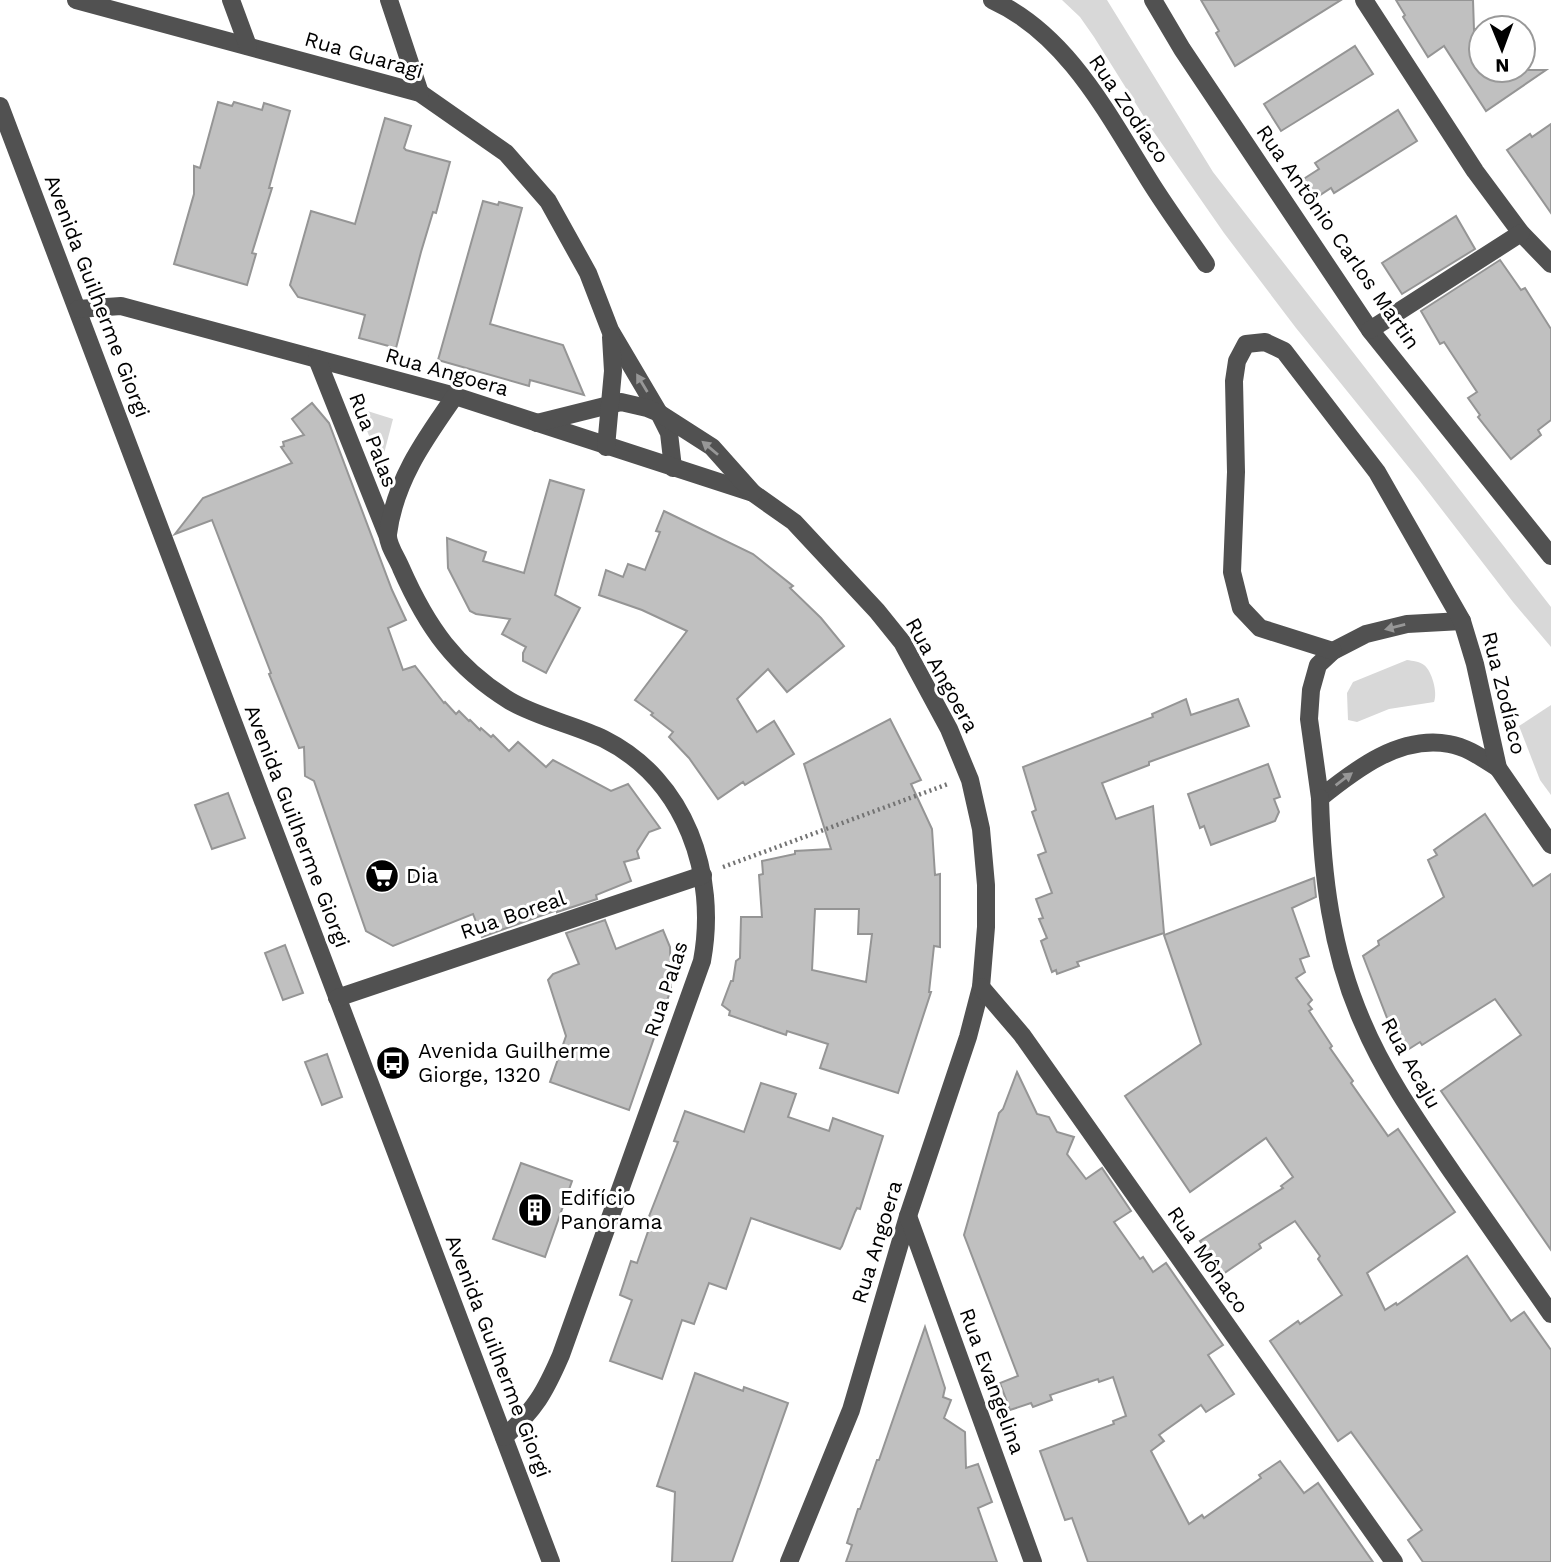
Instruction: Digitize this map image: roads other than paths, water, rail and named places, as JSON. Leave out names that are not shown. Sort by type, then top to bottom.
[{"type":"street","name":"Rua Guaragi","points":[[76,0],[419,93],[506,153],[548,201],[588,273],[610,330],[660,413],[669,433],[673,468]]},
{"type":"street","points":[[231,0],[247,46]]},
{"type":"street","points":[[389,0],[419,93]]},
{"type":"street","name":"Rua Zodíaco","points":[[992,0],[1009,8],[1040,30],[1095,93],[1156,191],[1206,264]]},
{"type":"street","name":"Rua Antônio Carlos Martin","points":[[1153,0],[1182,49],[1370,330],[1551,556]]},
{"type":"street","points":[[1364,0],[1475,171],[1521,233],[1551,264]]},
{"type":"street","name":"Avenida Guilherme Giorgi","points":[[0,106],[6,140],[78,309],[551,1562]]},
{"type":"street","points":[[1370,330],[1521,233]]},
{"type":"street","name":"Rua Angoera","points":[[78,309],[121,306],[455,396],[606,447],[753,492],[794,522],[877,611],[902,642],[949,729],[969,776],[981,829],[986,885],[981,987],[968,1037],[908,1216],[851,1410],[789,1562]]},
{"type":"street","name":"Rua Guaragi","points":[[606,447],[613,353],[610,330]]},
{"type":"street","name":"Rua Zodíaco","points":[[1333,651],[1260,628],[1241,608],[1232,572],[1236,471],[1234,381],[1237,361],[1246,344],[1265,342],[1283,351],[1377,472],[1462,621],[1498,768],[1551,845]]},
{"type":"street","name":"Rua Palas","points":[[317,359],[388,537],[423,612],[448,651],[465,668],[514,703],[607,740],[629,755],[667,791],[682,814],[693,837],[703,875],[708,917],[698,973],[561,1355],[540,1399],[527,1417],[504,1437]]},
{"type":"street","name":"Rua Palas","points":[[388,537],[400,486],[418,449],[455,396]]},
{"type":"street","points":[[537,423],[610,404],[629,404],[660,413],[712,447],[753,492]]},
{"type":"street","name":"Rua Acaju","points":[[1462,621],[1407,624],[1366,634],[1333,651],[1318,665],[1308,719],[1320,798],[1321,853],[1332,924],[1346,977],[1361,1019],[1381,1061],[1413,1115],[1551,1314]]},
{"type":"street","points":[[1320,798],[1350,774],[1377,758],[1404,747],[1425,743],[1449,744],[1472,752],[1498,768]]},
{"type":"street","name":"Rua Boreal","points":[[337,998],[703,875]]},
{"type":"street","name":"Rua Mônaco","points":[[981,987],[1022,1034],[1394,1562]]},
{"type":"street","name":"Rua Evangelina","points":[[908,1216],[1033,1562]]},
{"type":"place","name":"Dia","points":[[382,876]]},
{"type":"place","name":"Avenida Guilherme Giorge, 1320","points":[[393,1063]]},
{"type":"place","name":"Edifício Panorama","points":[[535,1210]]}]
